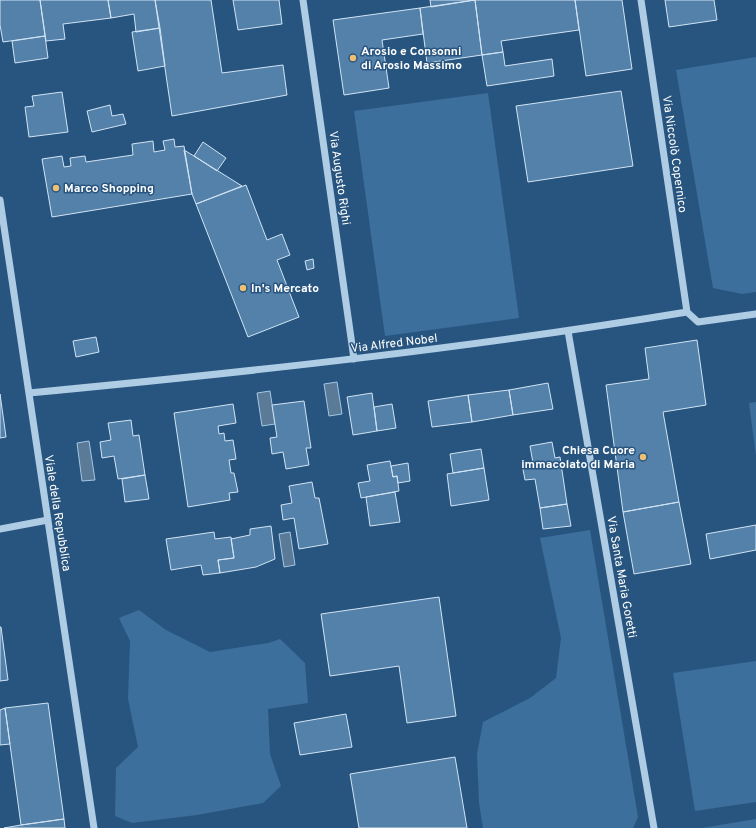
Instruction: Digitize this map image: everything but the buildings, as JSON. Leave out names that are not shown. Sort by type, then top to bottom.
[{"type":"street","name":"Via Augusto Righi","points":[[303,0],[354,359]]},
{"type":"street","name":"Via Niccolò Copernico","points":[[642,0],[687,312]]},
{"type":"street","name":"Viale della Repubblica","points":[[0,200],[94,828]]},
{"type":"street","name":"Via Alfred Nobel","points":[[29,393],[226,375],[568,331],[687,312]]},
{"type":"street","points":[[687,312],[698,322],[756,314]]},
{"type":"street","name":"Via Santa Maria Goretti","points":[[568,331],[654,827]]},
{"type":"street","points":[[0,529],[48,520]]},
{"type":"shaded area","points":[[756,57],[756,292],[742,294],[713,288],[676,70]]},
{"type":"shaded area","points":[[488,93],[519,318],[385,336],[354,111]]},
{"type":"shaded area","points":[[337,382],[342,414],[329,416],[324,384]]},
{"type":"shaded area","points":[[270,391],[275,424],[262,426],[257,393]]},
{"type":"shaded area","points":[[756,402],[756,456],[749,403]]},
{"type":"shaded area","points":[[89,441],[95,480],[82,481],[77,443]]},
{"type":"shaded area","points":[[590,530],[638,817],[633,828],[483,828],[479,803],[477,754],[483,722],[530,698],[556,678],[561,638],[540,538]]},
{"type":"shaded area","points":[[290,532],[295,565],[284,567],[279,534]]},
{"type":"shaded area","points":[[139,610],[166,630],[210,652],[268,643],[280,639],[305,663],[308,703],[268,709],[270,754],[281,786],[263,803],[197,815],[132,823],[115,816],[116,768],[138,747],[128,699],[130,641],[119,618]]},
{"type":"shaded area","points":[[756,661],[756,802],[695,811],[673,673]]},
{"type":"shaded area","points":[[756,819],[756,828],[702,828]]},
{"type":"place","name":"Arosio e Consonni di Arosio Massimo","points":[[353,58]]},
{"type":"place","name":"Marco Shopping","points":[[56,188]]},
{"type":"place","name":"In's Mercato","points":[[243,288]]},
{"type":"place","name":"Chiesa Cuore immacolato di Maria","points":[[643,457]]}]
